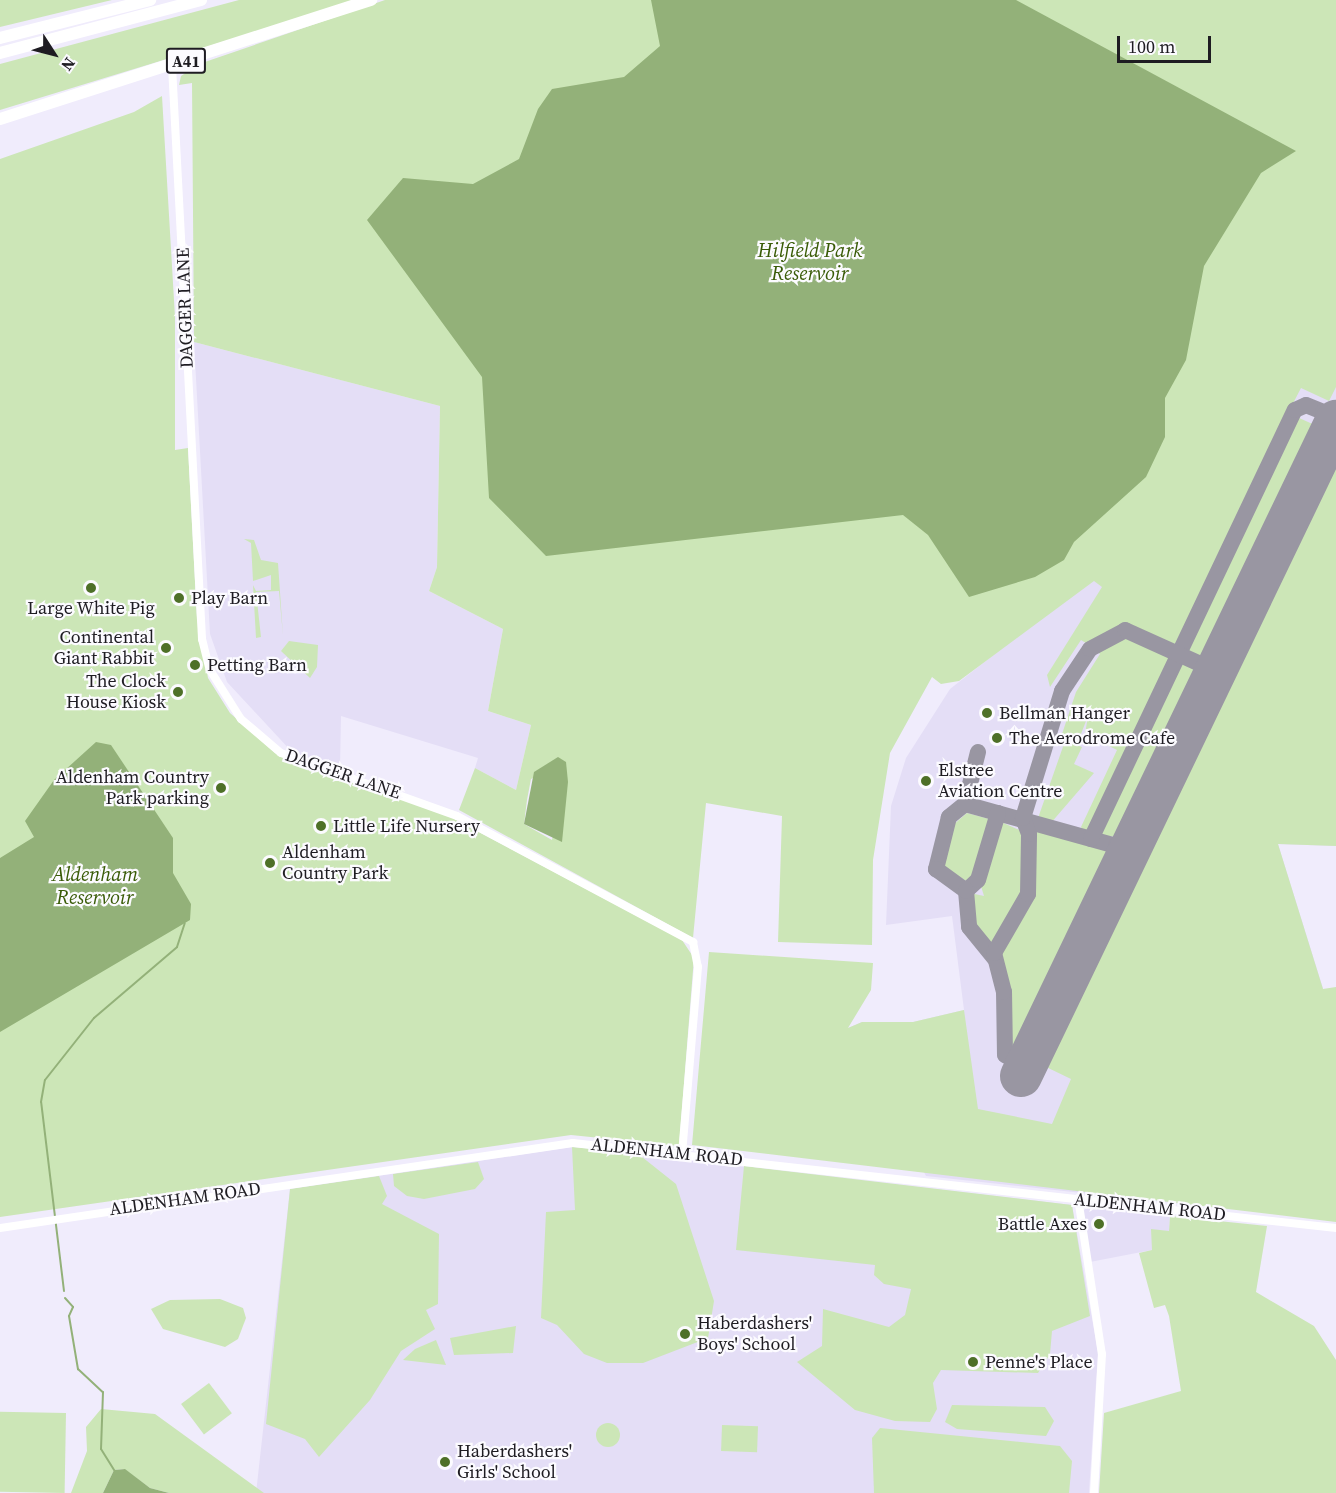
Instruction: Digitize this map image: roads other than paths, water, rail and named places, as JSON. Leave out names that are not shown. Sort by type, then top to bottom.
[{"type":"highway","points":[[0,38],[150,0]]},
{"type":"highway","points":[[0,53],[201,0]]},
{"type":"highway","name":"A41","points":[[0,119],[172,66],[371,0]]},
{"type":"street","name":"DAGGER LANE","points":[[172,66],[201,630],[210,670],[241,719],[282,753],[457,816],[693,942],[698,967],[682,1154]]},
{"type":"street","name":"ALDENHAM ROAD","points":[[0,1228],[573,1143],[1336,1228]]},
{"type":"street","points":[[1078,1198],[1102,1354],[1094,1493]]},
{"type":"water","name":"Hilfield Park Reservoir","points":[[651,0],[1016,0],[1296,151],[1261,173],[1204,266],[1186,360],[1165,398],[1165,437],[1146,477],[1074,542],[1064,560],[1035,577],[969,597],[928,535],[903,515],[546,556],[489,498],[482,377],[367,220],[403,178],[473,184],[519,159],[538,109],[552,89],[624,77],[660,46]]},
{"type":"water","name":"Aldenham Reservoir","points":[[96,742],[111,745],[173,838],[173,873],[191,904],[190,920],[0,1032],[0,858],[34,837],[25,821],[54,780]]},
{"type":"water","points":[[558,757],[566,762],[568,782],[562,842],[524,824],[534,772]]},
{"type":"water","points":[[125,1469],[150,1488],[169,1493],[103,1493],[114,1470]]},
{"type":"waterway","points":[[64,1291],[41,1102],[45,1080],[94,1018],[177,947],[185,923]]},
{"type":"waterway","points":[[65,1298],[73,1307],[69,1316],[78,1369],[103,1392],[101,1449],[114,1470]]},
{"type":"place","name":"Large White Pig","points":[[91,588]]},
{"type":"place","name":"Play Barn","points":[[179,598]]},
{"type":"place","name":"Continental Giant Rabbit","points":[[166,648]]},
{"type":"place","name":"Petting Barn","points":[[195,665]]},
{"type":"place","name":"The Clock House Kiosk","points":[[178,692]]},
{"type":"place","name":"Bellman Hanger","points":[[987,713]]},
{"type":"place","name":"The Aerodrome Cafe","points":[[997,738]]},
{"type":"place","name":"Elstree Aviation Centre","points":[[926,781]]},
{"type":"place","name":"Aldenham Country Park parking","points":[[221,788]]},
{"type":"place","name":"Little Life Nursery","points":[[321,826]]},
{"type":"place","name":"Aldenham Country Park","points":[[270,863]]},
{"type":"place","name":"Battle Axes","points":[[1099,1224]]},
{"type":"place","name":"Haberdashers' Boys' School","points":[[685,1334]]},
{"type":"place","name":"Penne's Place","points":[[973,1362]]},
{"type":"place","name":"Haberdashers' Girls' School","points":[[445,1462]]}]
